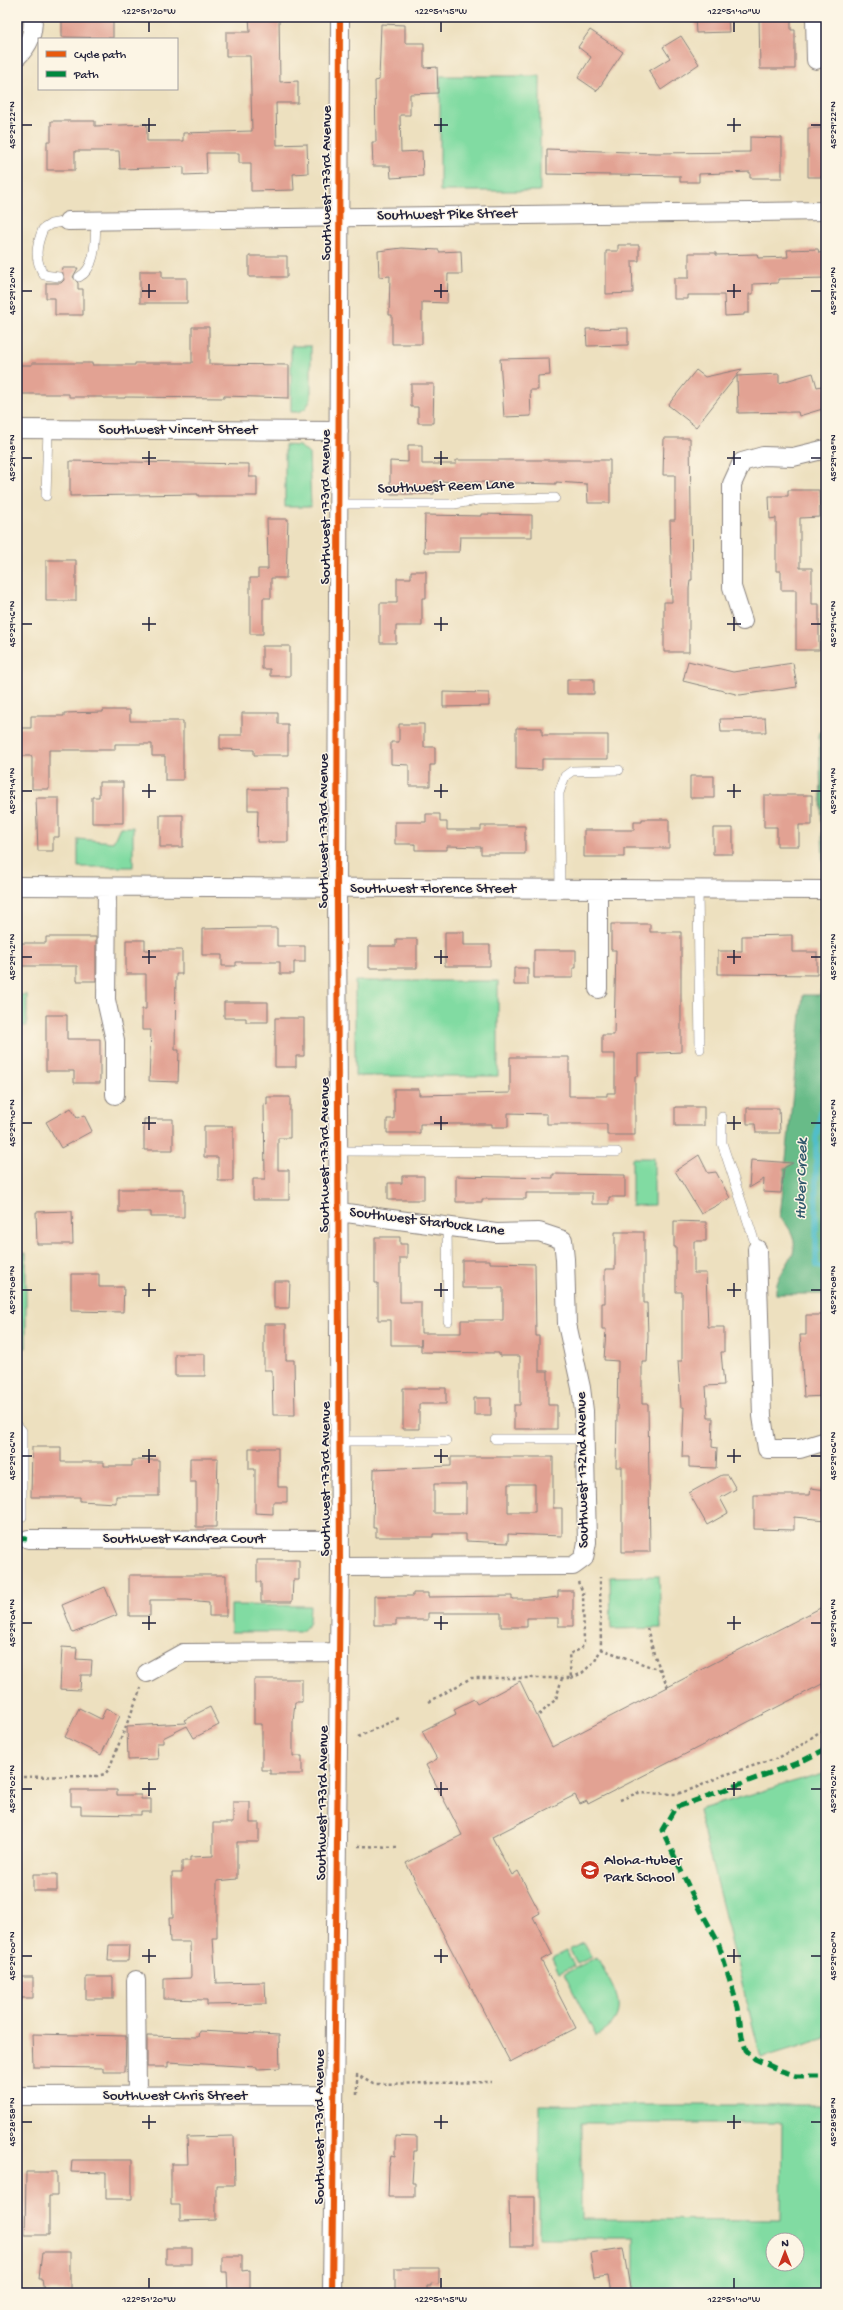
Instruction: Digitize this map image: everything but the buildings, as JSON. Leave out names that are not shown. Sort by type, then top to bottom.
[{"type":"street","points":[[22,52],[33,34],[33,17]]},
{"type":"street","name":"Southwest 173rd Avenue","points":[[332,2293],[340,1567],[338,1441],[337,889],[340,17]]},
{"type":"street","points":[[815,17],[816,60]]},
{"type":"street","name":"Southwest Pike Street","points":[[68,221],[826,210]]},
{"type":"street","name":"Southwest Vincent Street","points":[[17,429],[339,431]]},
{"type":"street","points":[[743,621],[732,587],[732,484],[742,462],[763,456],[793,457],[826,449]]},
{"type":"street","name":"Southwest Florence Street","points":[[17,886],[337,889],[826,890]]},
{"type":"street","points":[[106,887],[106,1000],[115,1040],[115,1095]]},
{"type":"street","points":[[598,890],[598,989]]},
{"type":"street","name":"Southwest Starbuck Lane","points":[[338,1212],[447,1225],[496,1233],[539,1232],[562,1240]]},
{"type":"street","name":"Southwest 172nd Avenue","points":[[562,1240],[565,1259],[567,1324],[581,1388],[585,1439],[587,1542],[579,1562]]},
{"type":"street","points":[[757,1249],[762,1416],[766,1449],[800,1449],[826,1441]]},
{"type":"street","name":"Southwest Kandrea Court","points":[[28,1539],[340,1540]]},
{"type":"street","points":[[340,1567],[579,1562]]},
{"type":"street","points":[[147,1673],[183,1653],[338,1652]]},
{"type":"street","points":[[136,1980],[137,2096]]},
{"type":"street","name":"Southwest Chris Street","points":[[17,2096],[333,2095]]},
{"type":"lane","points":[[78,276],[88,269],[92,261],[96,220]]},
{"type":"lane","points":[[59,276],[44,275],[38,265],[36,252],[43,229],[51,224],[68,221]]},
{"type":"lane","points":[[46,496],[48,429]]},
{"type":"lane","name":"Southwest Reem Lane","points":[[338,504],[454,504],[478,500],[555,498]]},
{"type":"lane","points":[[560,889],[559,793],[565,776],[572,771],[619,770]]},
{"type":"lane","points":[[698,890],[700,1049]]},
{"type":"lane","points":[[722,1117],[722,1143],[757,1249]]},
{"type":"lane","points":[[338,1151],[617,1152]]},
{"type":"lane","points":[[447,1225],[448,1321]]},
{"type":"lane","points":[[17,1425],[22,1431],[22,1517]]},
{"type":"lane","points":[[495,1439],[585,1439]]},
{"type":"lane","points":[[338,1441],[446,1441]]},
{"type":"path","points":[[571,1678],[569,1654],[581,1650],[584,1643],[585,1628],[583,1592],[579,1583],[574,1579],[579,1562]]},
{"type":"path","points":[[429,1702],[471,1678],[571,1678],[582,1673],[595,1662],[601,1649],[600,1577]]},
{"type":"path","points":[[647,1628],[660,1670],[669,1690]]},
{"type":"path","points":[[601,1649],[660,1670]]},
{"type":"path","points":[[17,1777],[98,1776],[107,1772],[147,1673]]},
{"type":"path","points":[[539,1715],[556,1699],[562,1678]]},
{"type":"path","points":[[358,1737],[399,1718]]},
{"type":"path","points":[[620,1800],[637,1793],[676,1794],[695,1788],[724,1775],[778,1758],[797,1748],[826,1727]]},
{"type":"path","points":[[358,1846],[397,1847]]},
{"type":"path","points":[[357,2095],[357,2075],[373,2084],[492,2082]]},
{"type":"green space","points":[[440,76],[540,76],[540,191],[440,191]]},
{"type":"green space","points":[[291,346],[311,346],[311,398],[306,408],[299,412],[291,412]]},
{"type":"green space","points":[[285,445],[300,446],[309,454],[311,507],[285,507]]},
{"type":"green space","points":[[819,732],[826,732],[826,863],[823,863]]},
{"type":"green space","points":[[120,827],[133,827],[133,867],[78,867],[78,839],[113,842]]},
{"type":"green space","points":[[826,933],[826,1294],[776,1294],[777,1284],[794,1250],[794,1241],[790,1230],[780,1217],[803,995],[820,995]]},
{"type":"green space","points":[[355,981],[498,981],[498,1076],[355,1076]]},
{"type":"green space","points":[[17,995],[27,995],[27,1026],[17,1026]]},
{"type":"green space","points":[[632,1158],[654,1158],[654,1205],[632,1206]]},
{"type":"green space","points":[[17,1253],[26,1253],[26,1348],[17,1348]]},
{"type":"green space","points":[[659,1576],[661,1628],[611,1629],[610,1577]]},
{"type":"green space","points":[[231,1605],[310,1606],[309,1622],[306,1628],[299,1632],[231,1632]]},
{"type":"green space","points":[[826,1772],[826,2038],[761,2058],[698,1810]]},
{"type":"green space","points":[[584,1942],[592,1957],[577,1964],[569,1949]]},
{"type":"green space","points":[[566,1951],[574,1966],[559,1973],[552,1958]]},
{"type":"green space","points":[[597,1957],[618,2000],[618,2010],[615,2019],[608,2028],[596,2036],[564,1974]]},
{"type":"green space","points":[[539,2105],[826,2105],[826,2293],[634,2293],[634,2238],[539,2238]],"holes":[[[581,2123],[782,2123],[781,2220],[581,2219]]]},
{"type":"waterway","name":"Huber Creek","points":[[826,1084],[816,1138],[816,1259],[817,1266],[826,1269]]},
{"type":"marked path","points":[[17,1538],[28,1539]]},
{"type":"marked path","points":[[826,1749],[800,1762],[675,1808],[662,1830],[694,1898],[718,1942],[738,2007],[742,2037],[746,2050],[755,2059],[797,2076],[826,2076]]},
{"type":"cycle path","points":[[332,2293],[340,1567],[337,889],[340,17]]},
{"type":"place","name":"Aloha-Huber Park School","points":[[590,1870]]}]
